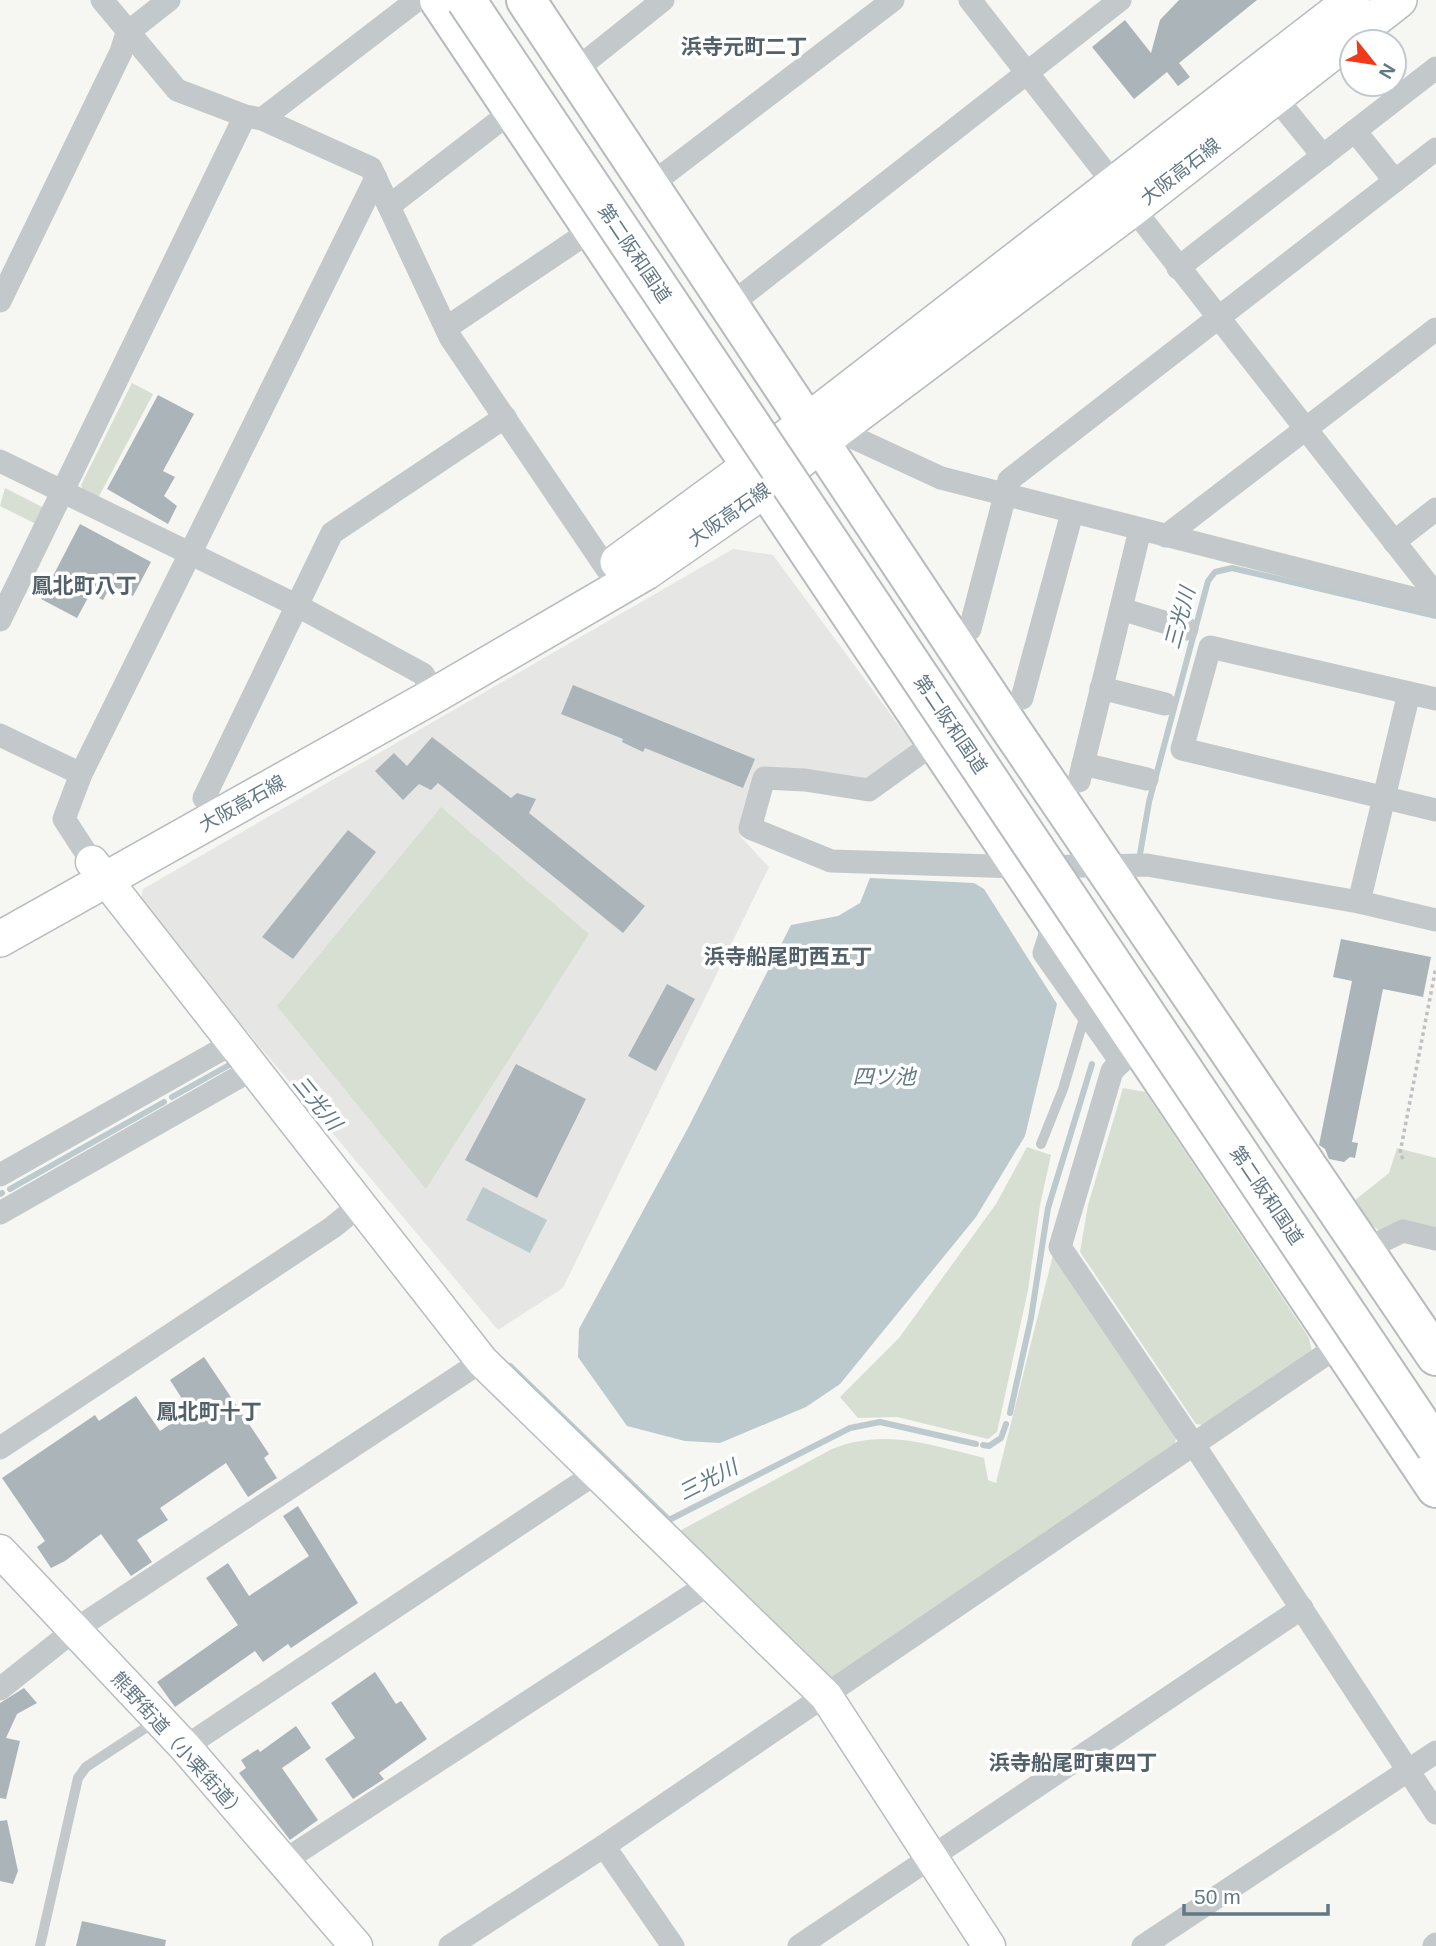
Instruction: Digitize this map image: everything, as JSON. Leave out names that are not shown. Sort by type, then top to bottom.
[{"type":"highway","points":[[439,0],[1022,867],[1055,919],[1130,1055],[1341,1344],[1436,1488]]},
{"type":"highway","name":"第二阪和国道","points":[[466,0],[1436,1447]]},
{"type":"highway","name":"第二阪和国道","points":[[495,0],[1436,1400]]},
{"type":"highway","points":[[526,0],[730,305],[822,432],[1102,863],[1362,1251],[1436,1356]]},
{"type":"main road","name":"大阪高石線","points":[[0,911],[98,871],[429,684],[607,569],[759,476],[822,432],[1123,197],[1352,0]]},
{"type":"main road","name":"大阪高石線","points":[[1123,197],[1275,97],[1399,0]]},
{"type":"main road","name":"大阪高石線","points":[[0,939],[204,798],[646,572],[759,476]]},
{"type":"street","points":[[102,0],[177,90],[253,118],[372,168],[446,328],[607,569]]},
{"type":"street","points":[[0,301],[121,52],[127,33],[169,0]]},
{"type":"street","points":[[0,620],[253,118],[417,0]]},
{"type":"street","points":[[573,72],[663,0]]},
{"type":"street","points":[[649,186],[893,0]]},
{"type":"street","points":[[970,0],[1217,319],[1308,430],[1436,595]]},
{"type":"street","points":[[730,305],[1120,0]]},
{"type":"street","points":[[1178,268],[1436,68]]},
{"type":"street","points":[[1275,97],[1323,156]]},
{"type":"street","points":[[389,206],[512,111]]},
{"type":"street","points":[[1355,131],[1395,181]]},
{"type":"street","points":[[970,629],[1009,480],[1436,149]]},
{"type":"street","points":[[376,178],[81,774],[64,818],[98,871],[482,1361],[826,1696],[989,1946]]},
{"type":"street","points":[[446,328],[593,229]]},
{"type":"street","points":[[1166,536],[1308,430],[1436,329]]},
{"type":"street","points":[[204,798],[332,533],[505,417]]},
{"type":"street","points":[[822,432],[941,478],[1436,604]]},
{"type":"street","points":[[0,461],[296,605],[429,684]]},
{"type":"street","points":[[1394,542],[1436,509]]},
{"type":"street","points":[[1022,698],[1072,513]]},
{"type":"street","points":[[1140,530],[1081,773],[1147,779]]},
{"type":"street","points":[[1121,609],[1187,629]]},
{"type":"street","points":[[1436,699],[1210,647],[1182,749],[1436,810]]},
{"type":"street","points":[[1101,688],[1165,704]]},
{"type":"street","points":[[1359,902],[1409,693]]},
{"type":"street","points":[[0,735],[81,774]]},
{"type":"street","points":[[937,741],[869,790],[805,780],[764,778],[750,828],[831,860],[1022,867],[1147,864],[1359,902],[1436,920]]},
{"type":"street","points":[[1055,919],[1044,953],[1085,1015],[1130,1055],[1112,1071],[1060,1247],[1195,1445],[1436,1814]]},
{"type":"street","points":[[4,1191],[244,1057]]},
{"type":"street","points":[[4,1191],[244,1057]]},
{"type":"street","points":[[0,1448],[333,1227],[360,1205]]},
{"type":"street","points":[[1362,1251],[1403,1231],[1436,1239]]},
{"type":"street","points":[[450,1946],[604,1846],[1341,1344]]},
{"type":"street","points":[[0,1689],[73,1631],[482,1361]]},
{"type":"street","points":[[184,1747],[596,1473]]},
{"type":"street","name":"熊野街道（小栗街道）","points":[[0,1551],[184,1747],[356,1946]]},
{"type":"street","points":[[284,1861],[709,1584]]},
{"type":"street","points":[[799,1946],[1302,1608]]},
{"type":"street","points":[[1143,1946],[1436,1752]]},
{"type":"street","points":[[604,1846],[673,1946]]},
{"type":"lane","points":[[1041,1144],[1063,1089],[1085,1015]]},
{"type":"lane","points":[[40,1946],[78,1778],[86,1767],[158,1720]]},
{"type":"path","points":[[1403,1160],[1400,1153],[1436,967]]},
{"type":"shaded area","points":[[132,383],[153,394],[97,500],[84,494],[81,485]]},
{"type":"shaded area","points":[[5,488],[46,509],[38,525],[0,506]]},
{"type":"shaded area","points":[[733,549],[773,555],[914,746],[862,782],[758,771],[740,836],[769,867],[563,1288],[498,1330],[140,904],[143,889]]},
{"type":"shaded area","points":[[441,807],[589,934],[426,1189],[277,1006]]},
{"type":"shaded area","points":[[1123,1088],[1145,1092],[1309,1338],[1313,1356],[1208,1426],[1196,1424],[1080,1252],[1088,1205]]},
{"type":"shaded area","points":[[1027,1147],[1051,1155],[1040,1205],[1028,1290],[997,1432],[988,1439],[897,1417],[858,1418],[840,1397],[899,1338],[996,1204]]},
{"type":"shaded area","points":[[1397,1148],[1436,1158],[1436,1230],[1388,1234],[1372,1225],[1354,1201],[1389,1173]]},
{"type":"shaded area","points":[[1053,1255],[1176,1438],[1174,1449],[833,1679],[822,1678],[672,1535],[832,1449],[852,1443],[890,1439],[908,1441],[984,1458],[988,1480],[996,1483]]},
{"type":"water","name":"四ツ池","points":[[870,878],[974,883],[984,889],[1057,1004],[1025,1136],[976,1217],[840,1384],[806,1407],[720,1443],[685,1441],[627,1426],[578,1357],[579,1329],[688,1128],[791,925],[838,916],[860,903]]},
{"type":"water","points":[[483,1187],[547,1220],[530,1253],[466,1220]]},
{"type":"building","points":[[1179,0],[1257,0],[1179,63],[1190,77],[1178,86],[1167,72],[1134,99],[1092,47],[1125,20],[1151,53],[1160,20]]},
{"type":"building","points":[[158,395],[194,414],[163,471],[175,477],[164,496],[177,506],[168,524],[107,489]]},
{"type":"building","points":[[80,524],[151,562],[133,596],[111,585],[103,600],[90,594],[77,618],[41,599]]},
{"type":"building","points":[[573,685],[755,759],[743,788],[645,748],[643,752],[622,742],[623,739],[561,714]]},
{"type":"building","points":[[432,737],[511,798],[517,793],[536,799],[529,813],[645,906],[623,933],[438,783],[431,790],[419,784],[403,800],[375,771],[394,753],[407,766]]},
{"type":"building","points":[[348,830],[376,852],[293,959],[262,937]]},
{"type":"building","points":[[1341,939],[1431,957],[1423,997],[1383,989],[1352,1142],[1358,1143],[1355,1158],[1350,1157],[1344,1162],[1329,1159],[1325,1149],[1319,1145],[1352,981],[1333,977]]},
{"type":"building","points":[[667,984],[695,999],[656,1071],[628,1056]]},
{"type":"building","points":[[516,1064],[586,1099],[537,1198],[465,1160]]},
{"type":"building","points":[[204,1357],[269,1454],[264,1458],[277,1478],[248,1497],[226,1463],[160,1508],[168,1520],[137,1540],[152,1562],[131,1576],[101,1534],[51,1568],[37,1547],[45,1541],[2,1478],[95,1415],[99,1421],[136,1396],[160,1431],[190,1411],[170,1380]]},
{"type":"building","points":[[298,1506],[358,1603],[291,1648],[288,1644],[263,1662],[255,1651],[175,1707],[157,1682],[238,1625],[206,1578],[228,1563],[249,1596],[309,1556],[283,1516]]},
{"type":"building","points":[[375,1672],[396,1704],[401,1701],[427,1739],[379,1773],[384,1779],[353,1799],[325,1759],[355,1738],[331,1703]]},
{"type":"building","points":[[24,1688],[37,1703],[17,1714],[6,1738],[20,1741],[6,1799],[0,1798],[0,1703]]},
{"type":"building","points":[[296,1726],[311,1748],[282,1768],[318,1820],[290,1840],[239,1773],[246,1768],[241,1760],[258,1749],[260,1752]]},
{"type":"building","points":[[7,1820],[18,1871],[13,1884],[0,1881],[0,1821]]},
{"type":"building","points":[[82,1921],[166,1940],[165,1946],[76,1946]]},
{"type":"waterway","name":"三光川","points":[[1140,854],[1149,802],[1208,581],[1215,572],[1232,568],[1436,616]]},
{"type":"waterway","name":"三光川","points":[[172,1097],[231,1064]]},
{"type":"waterway","name":"三光川","points":[[1010,1413],[1031,1318],[1048,1208],[1092,1064]]},
{"type":"waterway","name":"三光川","points":[[10,1189],[164,1102]]},
{"type":"waterway","name":"三光川","points":[[510,1366],[669,1520],[850,1428],[880,1422],[976,1444]]},
{"type":"waterway","name":"三光川","points":[[983,1445],[989,1446],[1001,1438],[1006,1424]]},
{"type":"district","name":"浜寺元町二丁","points":[[744,47]]},
{"type":"district","name":"鳳北町八丁","points":[[84,586]]},
{"type":"district","name":"浜寺船尾町西五丁","points":[[788,957]]},
{"type":"district","name":"鳳北町十丁","points":[[209,1412]]},
{"type":"district","name":"浜寺船尾町東四丁","points":[[1073,1763]]}]
